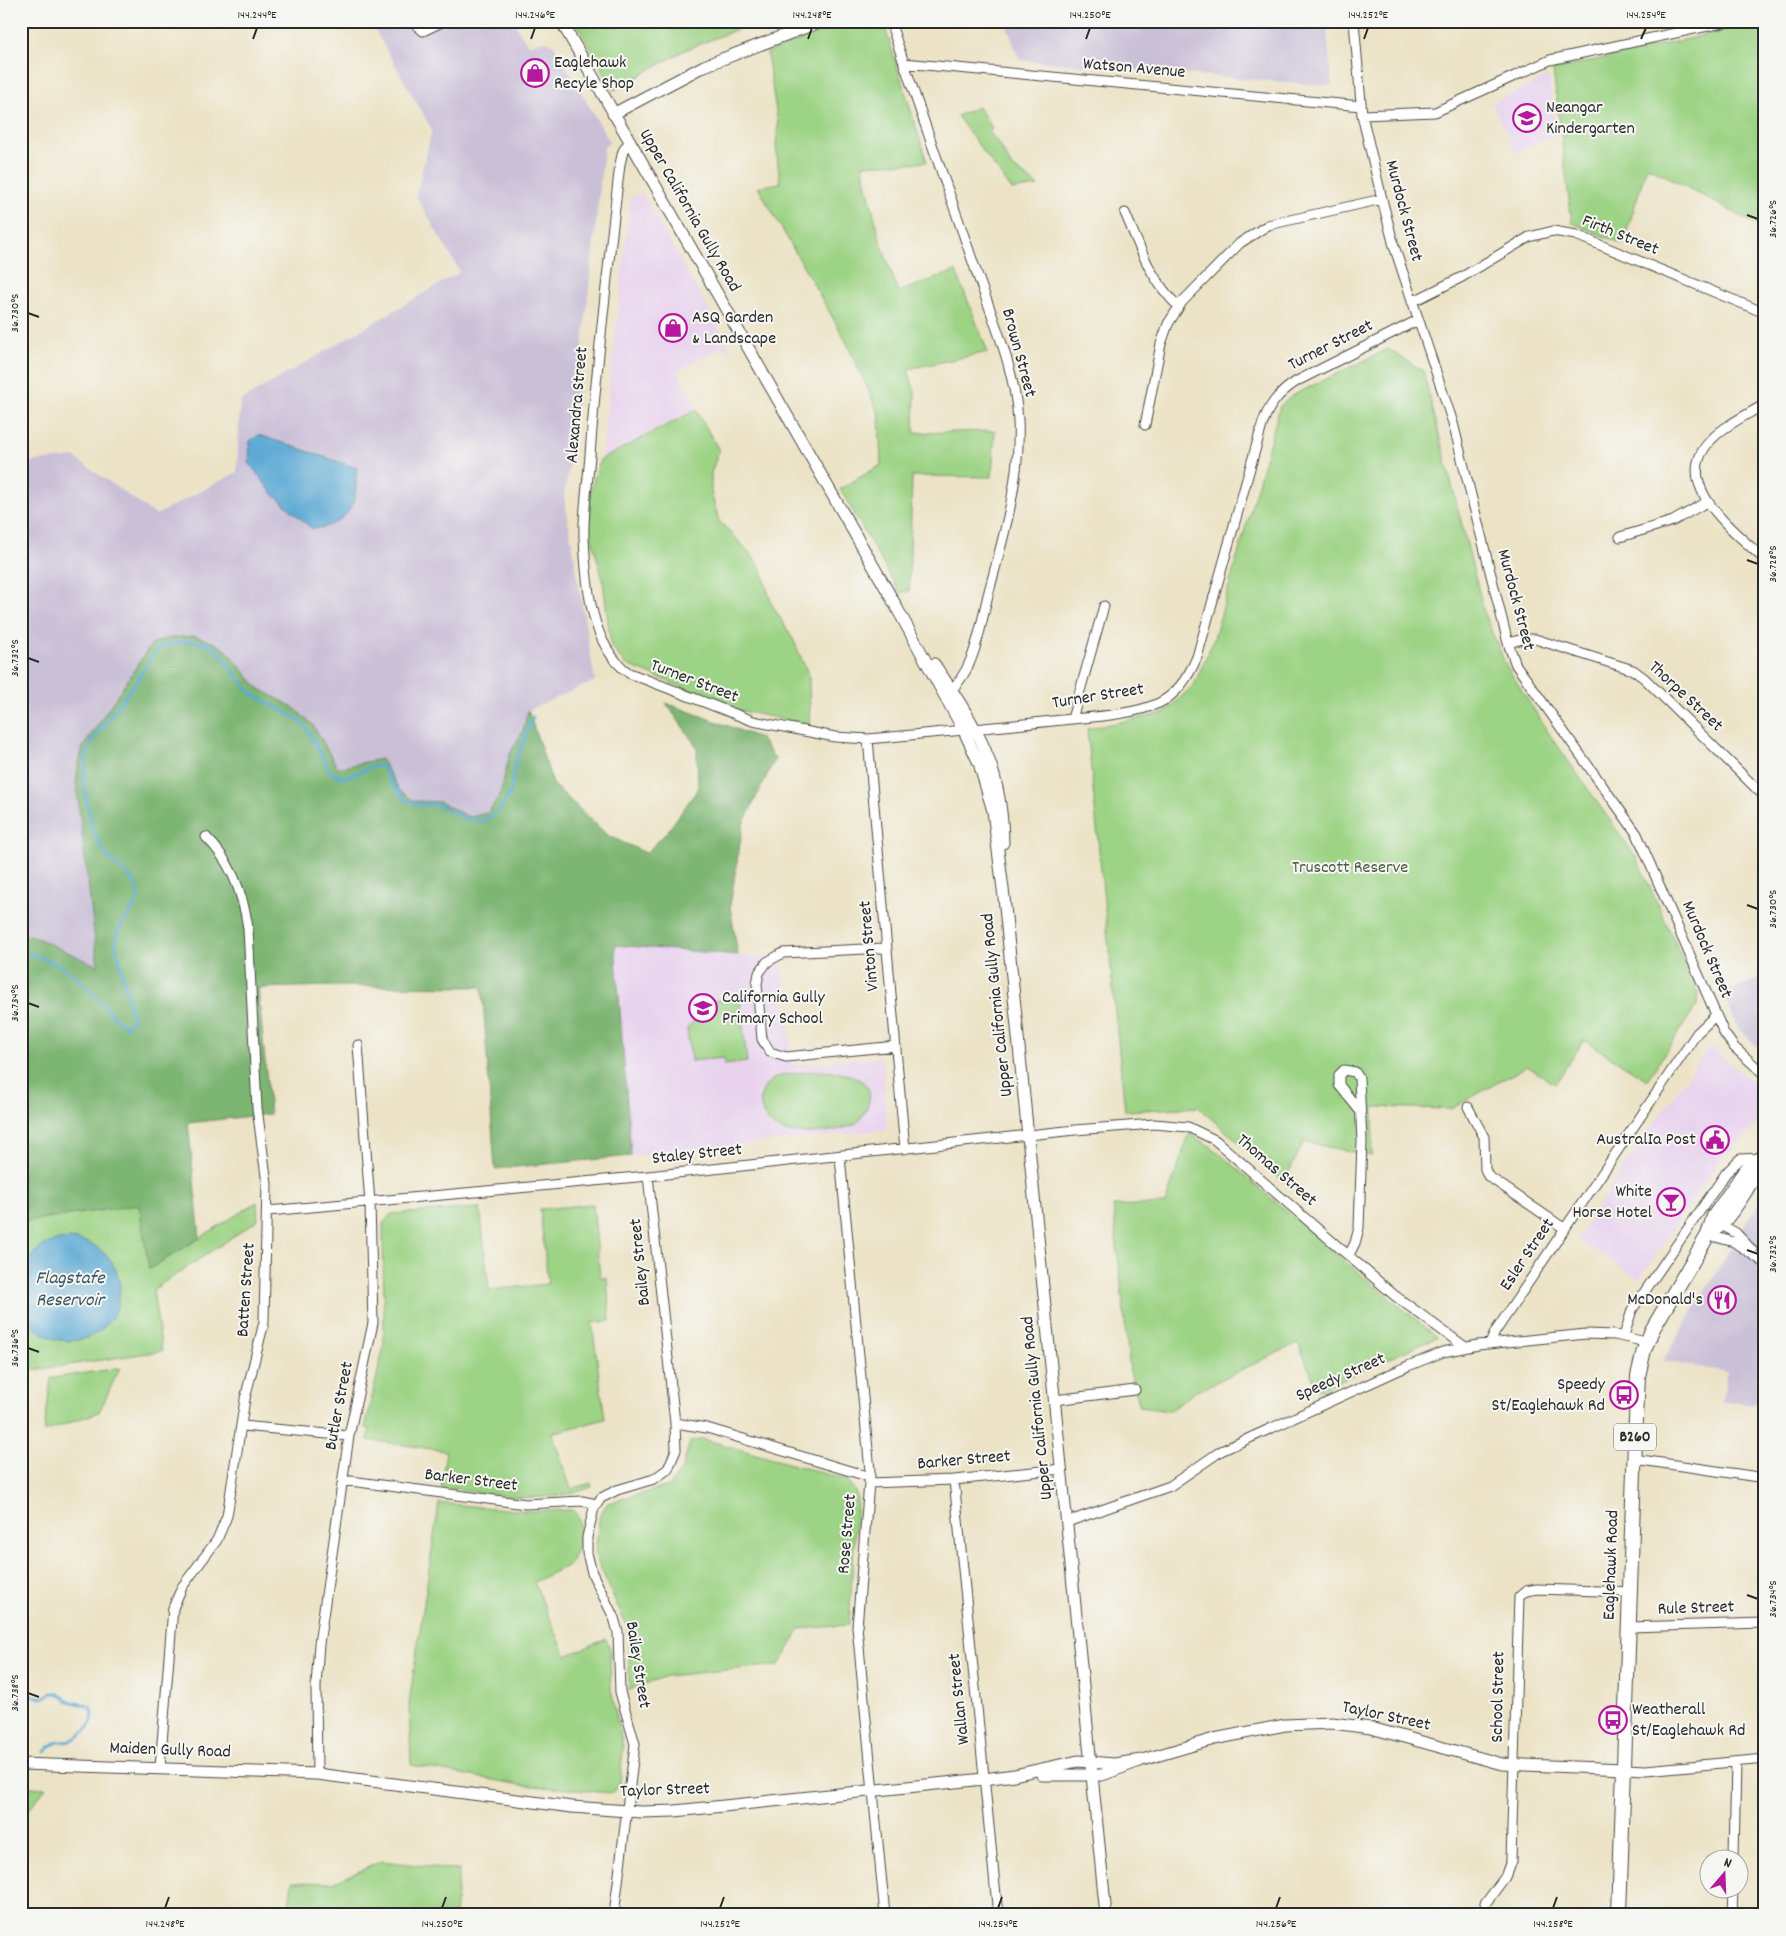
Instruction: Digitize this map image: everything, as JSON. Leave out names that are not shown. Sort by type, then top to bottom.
[{"type":"main road","name":"Eaglehawk Road","points":[[1619,1915],[1634,1459],[1638,1386],[1646,1342],[1666,1303],[1714,1227],[1752,1179],[1763,1156]]},
{"type":"street","points":[[412,21],[423,32],[444,21]]},
{"type":"street","name":"Upper California Gully Road","points":[[561,21],[892,599],[948,692],[976,729],[991,762],[1001,802],[1004,897]]},
{"type":"street","points":[[613,114],[704,66],[822,21]]},
{"type":"street","name":"Brown Street","points":[[890,21],[997,331],[1014,389],[1018,420],[1018,449],[1012,496],[999,554],[972,655],[960,680],[948,692]]},
{"type":"street","name":"Murdock Street","points":[[1354,21],[1361,111],[1382,199],[1394,246],[1453,423],[1508,643],[1520,672],[1637,834],[1716,1015],[1734,1047],[1765,1075]]},
{"type":"street","name":"Watson Avenue","points":[[904,63],[1361,111],[1435,112],[1550,60],[1732,21]]},
{"type":"street","name":"Alexandra Street","points":[[620,667],[605,647],[595,616],[588,580],[584,524],[597,364],[620,164],[623,151],[629,142]]},
{"type":"street","points":[[1145,425],[1163,336],[1179,307],[1240,243],[1261,228],[1275,222],[1382,199]]},
{"type":"street","points":[[1125,212],[1150,272],[1160,288],[1179,307]]},
{"type":"street","name":"Firth Street","points":[[1412,302],[1462,277],[1530,237],[1553,231],[1576,235],[1765,313]]},
{"type":"street","name":"Turner Street","points":[[620,667],[640,678],[748,720],[835,737],[868,738],[964,731],[1072,719],[1148,707],[1159,703],[1177,690],[1192,670],[1197,657],[1260,429],[1270,406],[1281,392],[1297,381],[1418,320]]},
{"type":"street","points":[[1765,404],[1715,436],[1703,451],[1698,462],[1700,489],[1707,502],[1765,560]]},
{"type":"street","points":[[1620,537],[1673,521],[1707,502]]},
{"type":"street","points":[[1072,719],[1104,606]]},
{"type":"street","name":"Thorpe Street","points":[[1508,643],[1523,639],[1535,639],[1633,670],[1644,678],[1765,797]]},
{"type":"street","name":"Upper California Gully Road","points":[[948,692],[979,763],[989,795],[1004,897],[1106,1915]]},
{"type":"street","name":"Vinton Street","points":[[868,738],[905,1149]]},
{"type":"street","name":"Batten Street","points":[[160,1768],[173,1608],[182,1587],[210,1552],[223,1528],[230,1501],[247,1390],[264,1322],[268,1212],[257,1108],[254,1020],[245,913],[243,900],[226,863],[217,848],[206,837]]},
{"type":"street","points":[[886,948],[791,952],[773,957],[762,967],[758,978],[762,1039],[770,1052],[786,1057],[896,1046]]},
{"type":"street","name":"Esler Street","points":[[1490,1344],[1495,1332],[1697,1033],[1716,1015]]},
{"type":"street","name":"Butler Street","points":[[317,1774],[316,1686],[319,1644],[349,1436],[373,1323],[370,1203],[358,1045]]},
{"type":"street","points":[[1468,1107],[1484,1137],[1485,1169],[1488,1176],[1565,1229]]},
{"type":"street","points":[[1349,1255],[1355,1243],[1360,1218],[1362,1141],[1360,1111]]},
{"type":"street","name":"Thomas Street","points":[[1028,1136],[1154,1124],[1179,1124],[1196,1129],[1215,1140],[1399,1299],[1465,1347]]},
{"type":"street","name":"Staley Street","points":[[268,1212],[840,1157],[1028,1136]]},
{"type":"street","name":"Eaglehawk Road","points":[[1624,1336],[1632,1310],[1726,1173],[1740,1159],[1763,1156]]},
{"type":"street","name":"Rose Street","points":[[840,1157],[869,1480],[857,1627],[885,1915]]},
{"type":"street","name":"Bailey Street","points":[[614,1915],[634,1744],[620,1692],[616,1625],[596,1585],[587,1553],[589,1525],[596,1504],[607,1494],[654,1479],[668,1469],[675,1454],[675,1424],[648,1176]]},
{"type":"street","points":[[1714,1227],[1738,1234],[1762,1260]]},
{"type":"street","points":[[1714,1227],[1762,1260]]},
{"type":"street","name":"Speedy Street","points":[[1067,1522],[1170,1486],[1210,1458],[1240,1442],[1443,1352],[1465,1347],[1586,1334],[1624,1336],[1646,1342]]},
{"type":"street","points":[[1055,1400],[1135,1390]]},
{"type":"street","name":"Barker Street","points":[[675,1424],[707,1428],[869,1480],[954,1480],[1062,1469]]},
{"type":"street","points":[[243,1426],[349,1436]]},
{"type":"street","points":[[1634,1459],[1765,1478]]},
{"type":"street","name":"Barker Street","points":[[343,1480],[409,1491],[526,1504],[582,1501],[596,1504]]},
{"type":"street","name":"Wallan Street","points":[[954,1480],[998,1915]]},
{"type":"street","name":"School Street","points":[[1485,1904],[1502,1883],[1510,1866],[1519,1597],[1526,1591],[1537,1589],[1630,1592]]},
{"type":"street","name":"Rule Street","points":[[1629,1628],[1765,1623]]},
{"type":"street","name":"Taylor Street","points":[[1014,1775],[1102,1775],[1142,1760],[1259,1729],[1325,1723],[1371,1728],[1489,1761],[1514,1765],[1625,1769]]},
{"type":"street","points":[[1625,1769],[1646,1770],[1765,1759]]},
{"type":"street","name":"Taylor Street","points":[[317,1774],[550,1805],[627,1812],[675,1811],[984,1779],[1078,1762],[1114,1764],[1142,1760]]},
{"type":"street","points":[[1734,1848],[1736,1762]]},
{"type":"street","name":"Maiden Gully Road","points":[[21,1764],[317,1774]]},
{"type":"street","points":[[1732,1915],[1733,1898]]},
{"type":"shaded area","points":[[370,21],[524,21],[516,26],[528,45],[545,41],[553,44],[610,142],[604,147],[572,447],[564,496],[595,681],[528,710],[523,731],[510,753],[500,795],[488,813],[469,817],[440,802],[414,801],[400,791],[381,760],[338,768],[313,725],[293,707],[258,689],[227,651],[215,643],[195,636],[150,646],[83,747],[78,767],[76,783],[98,966],[30,935],[21,937],[21,463],[74,457],[156,515],[237,472],[240,401],[460,272],[416,196],[432,130]]},
{"type":"shaded area","points":[[1005,21],[1326,21],[1332,86],[1019,60]]},
{"type":"shaded area","name":"Neangar Kindergarten","points":[[1549,76],[1556,134],[1516,153],[1492,103]]},
{"type":"shaded area","points":[[642,193],[732,351],[721,348],[677,371],[697,408],[601,459],[631,197]]},
{"type":"shaded area","name":"California Gully Primary School","points":[[615,944],[782,959],[792,1065],[880,1057],[883,1062],[887,1128],[884,1130],[631,1156]]},
{"type":"shaded area","points":[[1765,976],[1765,1055],[1738,1028],[1723,993]]},
{"type":"shaded area","points":[[1709,1047],[1713,1048],[1765,1094],[1765,1115],[1741,1141],[1721,1158],[1639,1279],[1577,1239],[1641,1141]]},
{"type":"shaded area","points":[[1765,1191],[1765,1404],[1722,1402],[1727,1372],[1663,1361]]},
{"type":"green space","points":[[575,21],[758,21],[685,50],[614,90]]},
{"type":"green space","points":[[849,21],[883,21],[927,162],[862,165],[880,240],[898,292],[956,271],[988,352],[908,369],[915,393],[914,433],[995,431],[992,477],[912,476],[909,591],[900,593],[840,489],[881,465],[879,414],[846,341],[758,187],[780,183],[776,146],[778,124],[767,53]]},
{"type":"green space","points":[[1765,21],[1765,229],[1647,166],[1623,244],[1572,223],[1553,70]]},
{"type":"green space","points":[[978,107],[992,128],[989,133],[1000,145],[1011,166],[1038,186],[1012,190],[957,116]]},
{"type":"green space","name":"Truscott Reserve","points":[[1388,349],[1423,371],[1485,616],[1506,665],[1548,732],[1637,859],[1698,993],[1697,1005],[1647,1080],[1584,1040],[1555,1084],[1527,1066],[1451,1109],[1374,1107],[1372,1156],[1304,1142],[1284,1182],[1198,1107],[1125,1111],[1087,729],[1164,713],[1194,685],[1214,639],[1280,406],[1293,395]]},
{"type":"green space","points":[[696,410],[719,450],[711,473],[711,492],[719,521],[749,552],[762,570],[771,603],[794,641],[809,676],[810,725],[738,710],[625,664],[611,646],[603,581],[589,527],[590,492],[600,460]]},
{"type":"green space","points":[[195,636],[215,643],[227,651],[258,688],[293,707],[313,725],[338,768],[381,759],[400,791],[414,801],[440,802],[469,817],[488,813],[500,795],[510,753],[523,731],[528,710],[553,784],[607,835],[646,853],[667,832],[698,789],[697,747],[666,703],[760,738],[775,759],[743,824],[730,906],[738,955],[615,945],[631,1156],[495,1169],[482,987],[336,986],[258,988],[270,1114],[188,1123],[200,1238],[149,1269],[139,1205],[21,1222],[21,937],[30,935],[98,966],[76,783],[83,747],[150,646],[166,639]]},
{"type":"green space","points":[[740,998],[747,1062],[725,1065],[724,1058],[691,1061],[687,1029],[710,1001]]},
{"type":"green space","points":[[813,1071],[842,1073],[860,1080],[867,1086],[870,1094],[863,1116],[855,1124],[830,1131],[799,1133],[783,1131],[775,1127],[764,1116],[761,1108],[760,1101],[766,1086],[772,1080],[781,1076]]},
{"type":"green space","points":[[1189,1134],[1212,1147],[1329,1248],[1437,1337],[1318,1390],[1298,1343],[1195,1392],[1169,1411],[1140,1407],[1130,1372],[1113,1206],[1165,1204]]},
{"type":"green space","points":[[257,1202],[258,1220],[153,1290],[162,1351],[21,1372],[21,1222],[139,1204],[150,1269]]},
{"type":"green space","points":[[593,1204],[600,1277],[607,1278],[610,1321],[592,1323],[605,1419],[552,1433],[571,1489],[591,1483],[592,1487],[554,1496],[517,1497],[441,1487],[446,1451],[368,1440],[370,1429],[365,1428],[384,1345],[383,1223],[391,1214],[480,1208],[489,1290],[548,1284],[540,1209]]},
{"type":"green space","points":[[120,1368],[99,1412],[44,1432],[51,1378]]},
{"type":"green space","points":[[703,1439],[847,1480],[855,1491],[857,1499],[849,1625],[800,1629],[779,1665],[666,1676],[629,1690],[629,1632],[595,1555],[600,1514],[608,1503],[669,1486],[682,1469],[690,1442]]},
{"type":"green space","points":[[439,1503],[526,1511],[572,1510],[577,1514],[580,1536],[569,1565],[534,1582],[566,1656],[606,1639],[610,1648],[611,1689],[623,1746],[620,1785],[611,1793],[521,1785],[411,1765],[409,1703]]},
{"type":"green space","points":[[21,1786],[46,1788],[21,1820]]},
{"type":"green space","points":[[382,1861],[459,1870],[455,1915],[288,1915],[292,1882],[333,1883]]},
{"type":"water","points":[[259,435],[357,468],[353,503],[345,515],[325,527],[311,528],[273,494],[249,463],[250,441]]},
{"type":"water","name":"Flagstafe Reservoir","points":[[69,1239],[88,1243],[105,1254],[116,1271],[120,1290],[116,1309],[105,1326],[88,1337],[69,1341],[50,1337],[33,1326],[22,1309],[18,1290],[22,1271],[33,1254],[50,1243]]},
{"type":"waterway","points":[[21,952],[52,962],[71,974],[88,988],[121,1023],[126,1026],[133,1020],[115,941],[120,928],[136,904],[138,891],[130,877],[108,857],[101,846],[86,800],[85,768],[92,741],[136,682],[157,649],[166,645],[190,641],[215,648],[254,695],[298,719],[308,730],[331,773],[345,778],[373,766],[380,766],[385,770],[392,784],[406,800],[415,804],[438,805],[466,819],[483,821],[498,812],[511,791],[515,763],[533,717]]},
{"type":"waterway","points":[[21,1696],[29,1695],[42,1698],[52,1693],[57,1693],[69,1701],[91,1707],[93,1713],[91,1723],[84,1732],[70,1741],[56,1743],[45,1752]]},
{"type":"waterway","points":[[21,1781],[27,1774]]},
{"type":"place","name":"Eaglehawk Recyle Shop","points":[[535,73]]},
{"type":"place","name":"Neangar Kindergarten","points":[[1527,118]]},
{"type":"place","name":"ASQ Garden & Landscape","points":[[673,328]]},
{"type":"place","name":"California Gully Primary School","points":[[703,1008]]},
{"type":"place","name":"AustralIa Post","points":[[1715,1140]]},
{"type":"place","name":"White Horse Hotel","points":[[1671,1202]]},
{"type":"place","name":"McDonald's","points":[[1722,1300]]},
{"type":"place","name":"Speedy St/Eaglehawk Rd","points":[[1624,1395]]},
{"type":"place","name":"Weatherall St/Eaglehawk Rd","points":[[1613,1720]]}]
